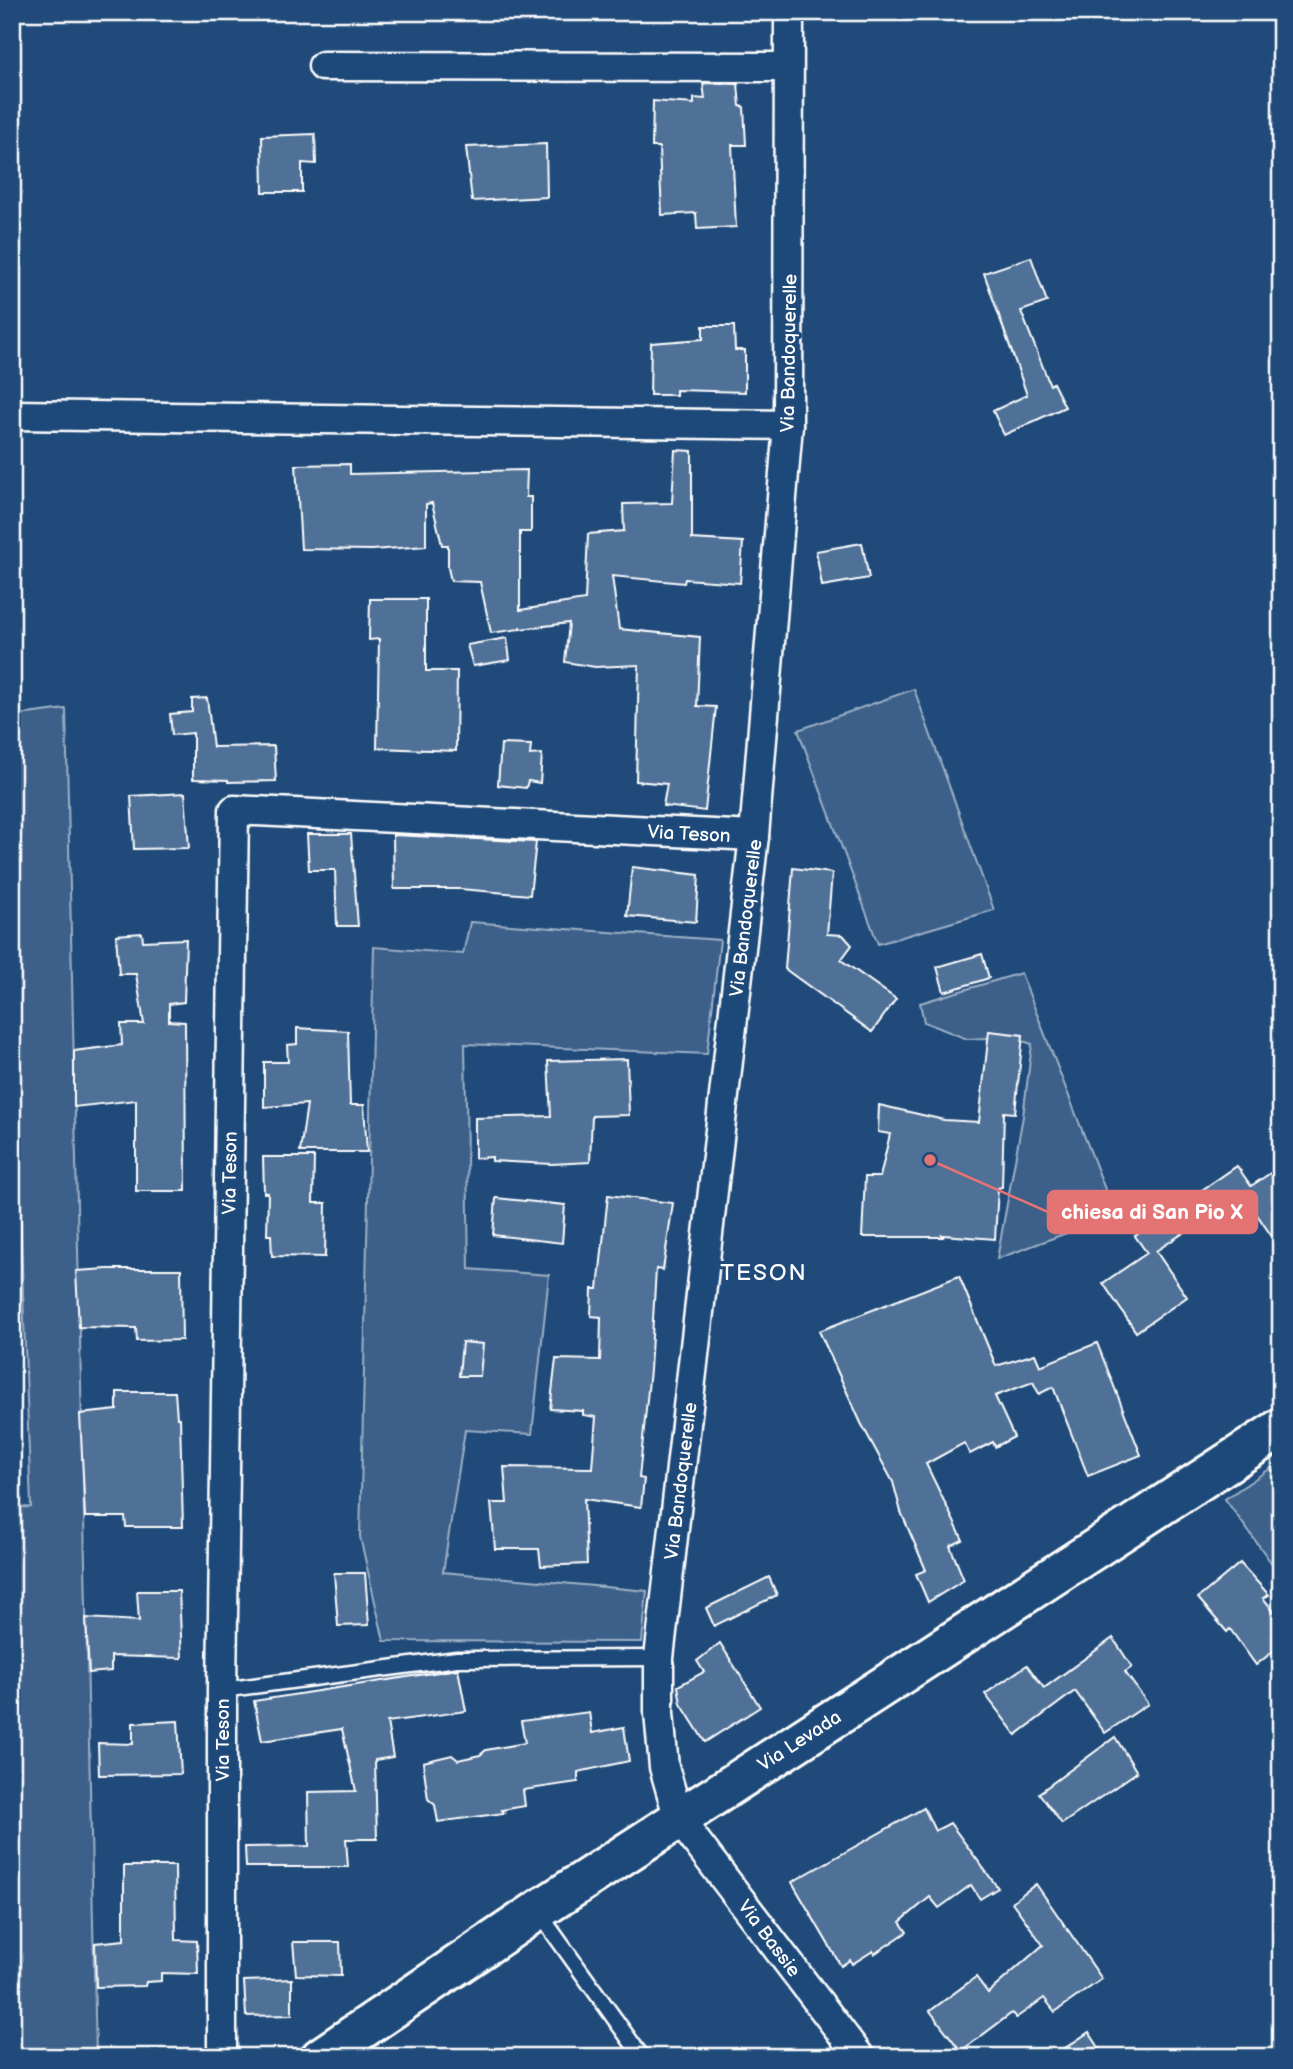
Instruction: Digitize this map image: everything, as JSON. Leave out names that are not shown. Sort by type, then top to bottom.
[{"type":"main road","name":"Via Levada","points":[[321,2057],[537,1911],[1281,1428]]},
{"type":"street","name":"Via Bandoquerelle","points":[[679,1819],[664,1767],[659,1713],[659,1658],[754,836],[788,425],[789,12]]},
{"type":"street","points":[[323,66],[788,67]]},
{"type":"street","points":[[12,415],[788,425]]},
{"type":"street","name":"Via Teson","points":[[219,2057],[222,2052],[222,1690],[234,810],[754,836]]},
{"type":"street","name":"Via Bassie","points":[[679,1819],[851,2050]]},
{"type":"lane","points":[[222,1690],[457,1659],[659,1658]]},
{"type":"lane","points":[[537,1911],[642,2057]]},
{"type":"shaded area","points":[[914,689],[994,910],[878,944],[798,730]]},
{"type":"shaded area","points":[[66,709],[96,2057],[12,2057],[12,1508],[31,1507],[12,1000],[12,716]]},
{"type":"shaded area","points":[[470,922],[720,940],[707,1054],[465,1044],[469,1269],[549,1275],[532,1434],[465,1430],[443,1572],[647,1591],[642,1642],[384,1641],[360,1537],[374,947],[463,954]]},
{"type":"shaded area","points":[[1021,973],[1115,1215],[997,1259],[1023,1116],[1032,1044],[1010,1037],[967,1039],[924,1022],[920,1003]]},
{"type":"shaded area","points":[[1271,1468],[1281,1481],[1281,1576],[1225,1499]]},
{"type":"building","points":[[703,83],[738,84],[740,106],[744,107],[746,145],[732,145],[736,227],[697,229],[696,213],[662,215],[659,147],[652,147],[653,101],[694,104],[694,98],[705,99]]},
{"type":"building","points":[[315,134],[316,164],[302,163],[302,192],[263,192],[262,136]]},
{"type":"building","points":[[546,144],[547,197],[472,201],[466,147]]},
{"type":"building","points":[[1031,257],[1047,302],[1021,311],[1050,385],[1053,383],[1065,407],[1004,435],[993,411],[1027,395],[984,273]]},
{"type":"building","points":[[703,326],[734,326],[735,350],[745,350],[745,392],[676,390],[676,395],[650,395],[651,343],[703,339]]},
{"type":"building","points":[[675,450],[692,451],[692,539],[743,542],[740,583],[685,579],[684,583],[612,576],[619,629],[700,637],[697,706],[716,707],[705,811],[663,806],[667,784],[636,781],[639,665],[595,667],[565,662],[569,623],[491,633],[480,582],[451,581],[448,545],[442,545],[432,503],[426,504],[426,546],[372,550],[301,549],[296,465],[350,464],[350,474],[527,470],[526,497],[531,497],[531,532],[520,532],[520,610],[585,600],[588,534],[624,531],[623,504],[672,503]]},
{"type":"building","points":[[862,543],[869,578],[822,586],[816,551]]},
{"type":"building","points":[[370,599],[426,599],[426,671],[457,671],[456,751],[377,748],[379,639],[369,640]]},
{"type":"building","points":[[507,638],[510,660],[473,666],[467,645]]},
{"type":"building","points":[[207,698],[213,747],[274,746],[276,781],[228,782],[193,779],[193,733],[172,735],[170,714],[192,712],[192,699]]},
{"type":"building","points":[[501,744],[531,745],[530,755],[542,754],[540,783],[528,781],[526,788],[498,785]]},
{"type":"building","points":[[185,793],[189,848],[134,849],[131,796]]},
{"type":"building","points":[[307,834],[351,834],[358,926],[337,926],[335,870],[309,870]]},
{"type":"building","points":[[393,835],[536,842],[530,895],[460,889],[394,889]]},
{"type":"building","points":[[632,867],[699,875],[696,922],[627,916]]},
{"type":"building","points":[[793,868],[832,873],[827,934],[843,935],[852,945],[841,960],[896,999],[872,1032],[785,969]]},
{"type":"building","points":[[142,933],[143,941],[186,939],[184,1002],[169,1004],[169,1021],[185,1022],[186,1191],[136,1191],[136,1100],[74,1107],[74,1051],[122,1045],[121,1024],[144,1024],[136,974],[119,974],[116,935]]},
{"type":"building","points":[[982,954],[989,978],[944,992],[937,967]]},
{"type":"building","points":[[297,1028],[348,1031],[350,1105],[364,1105],[367,1152],[300,1152],[307,1104],[264,1107],[264,1062],[288,1062],[287,1045],[297,1044]]},
{"type":"building","points":[[989,1031],[1023,1035],[1015,1113],[1004,1112],[1002,1187],[998,1188],[995,1239],[942,1235],[943,1237],[862,1237],[865,1177],[880,1177],[890,1134],[878,1132],[879,1105],[944,1120],[979,1122]]},
{"type":"building","points":[[627,1059],[629,1115],[592,1116],[590,1162],[552,1164],[492,1161],[492,1157],[475,1158],[475,1118],[551,1116],[548,1061]]},
{"type":"building","points":[[263,1157],[314,1157],[313,1203],[326,1203],[325,1257],[272,1256],[271,1235],[267,1235],[268,1193],[264,1193]]},
{"type":"building","points":[[1237,1166],[1251,1186],[1281,1166],[1281,1250],[1243,1194],[1156,1251],[1187,1297],[1136,1332],[1103,1283],[1147,1253],[1135,1236]]},
{"type":"building","points":[[608,1195],[673,1203],[663,1270],[656,1269],[650,1370],[639,1478],[644,1479],[641,1507],[584,1499],[587,1564],[541,1566],[539,1549],[495,1549],[491,1503],[507,1503],[504,1467],[592,1468],[596,1417],[583,1415],[583,1411],[550,1409],[556,1359],[600,1360],[601,1317],[591,1316],[592,1289],[598,1289]]},
{"type":"building","points":[[496,1198],[565,1205],[562,1243],[493,1235]]},
{"type":"building","points":[[181,1269],[182,1340],[137,1341],[136,1328],[79,1327],[76,1271]]},
{"type":"building","points":[[959,1276],[996,1366],[1035,1354],[1040,1366],[1097,1343],[1141,1455],[1088,1476],[1053,1387],[1039,1394],[1033,1382],[995,1396],[1014,1437],[995,1447],[993,1442],[970,1454],[964,1443],[926,1464],[963,1540],[950,1546],[964,1580],[928,1602],[916,1574],[926,1570],[901,1512],[893,1482],[861,1423],[819,1331]]},
{"type":"building","points":[[462,1342],[483,1344],[480,1376],[459,1376]]},
{"type":"building","points":[[117,1392],[175,1392],[177,1418],[180,1418],[183,1527],[126,1527],[125,1517],[85,1517],[80,1414],[117,1410]]},
{"type":"building","points":[[1240,1563],[1269,1595],[1263,1598],[1281,1620],[1281,1645],[1256,1665],[1230,1629],[1227,1632],[1198,1598]]},
{"type":"building","points":[[334,1573],[365,1573],[369,1625],[338,1626]]},
{"type":"building","points":[[769,1577],[777,1595],[714,1626],[706,1608]]},
{"type":"building","points":[[137,1591],[179,1591],[182,1658],[111,1656],[111,1671],[89,1673],[86,1618],[139,1621]]},
{"type":"building","points":[[1113,1638],[1132,1667],[1125,1672],[1148,1704],[1105,1733],[1075,1691],[1016,1735],[985,1694],[1027,1665],[1044,1688]]},
{"type":"building","points":[[720,1643],[760,1707],[705,1742],[681,1704],[678,1686],[704,1672],[697,1661]]},
{"type":"building","points":[[458,1669],[466,1711],[387,1722],[393,1757],[375,1760],[377,1839],[346,1839],[348,1867],[246,1867],[245,1847],[309,1846],[308,1792],[356,1791],[342,1729],[262,1741],[254,1701]]},
{"type":"building","points":[[589,1712],[592,1733],[624,1727],[629,1761],[578,1772],[578,1782],[523,1790],[525,1806],[502,1810],[504,1813],[438,1822],[435,1805],[428,1799],[423,1762],[452,1755],[458,1760],[480,1755],[486,1750],[525,1743],[521,1721]]},
{"type":"building","points":[[178,1721],[181,1774],[99,1775],[98,1743],[133,1744],[133,1723]]},
{"type":"building","points":[[1115,1737],[1137,1772],[1062,1824],[1039,1793]]},
{"type":"building","points":[[924,1808],[935,1831],[950,1823],[998,1888],[980,1899],[971,1885],[939,1908],[930,1897],[900,1922],[907,1932],[874,1954],[873,1951],[852,1964],[850,1960],[841,1966],[792,1882]]},
{"type":"building","points":[[124,1866],[175,1866],[176,1940],[197,1941],[198,1974],[161,1973],[161,1981],[146,1982],[145,1986],[96,1987],[95,1943],[124,1940]]},
{"type":"building","points":[[1036,1884],[1102,1979],[1055,2012],[1044,1998],[1016,2018],[1012,2013],[961,2051],[930,2011],[976,1977],[988,1993],[1043,1945],[1012,1902]]},
{"type":"building","points":[[293,1942],[340,1942],[341,1976],[296,1975]]},
{"type":"building","points":[[292,1979],[292,2015],[246,2016],[244,1981]]},
{"type":"building","points":[[1089,2032],[1105,2057],[1052,2057]]},
{"type":"place","name":"chiesa di San Pio X","points":[[930,1160]]},
{"type":"district","name":"TESON","points":[[764,1272]]}]
